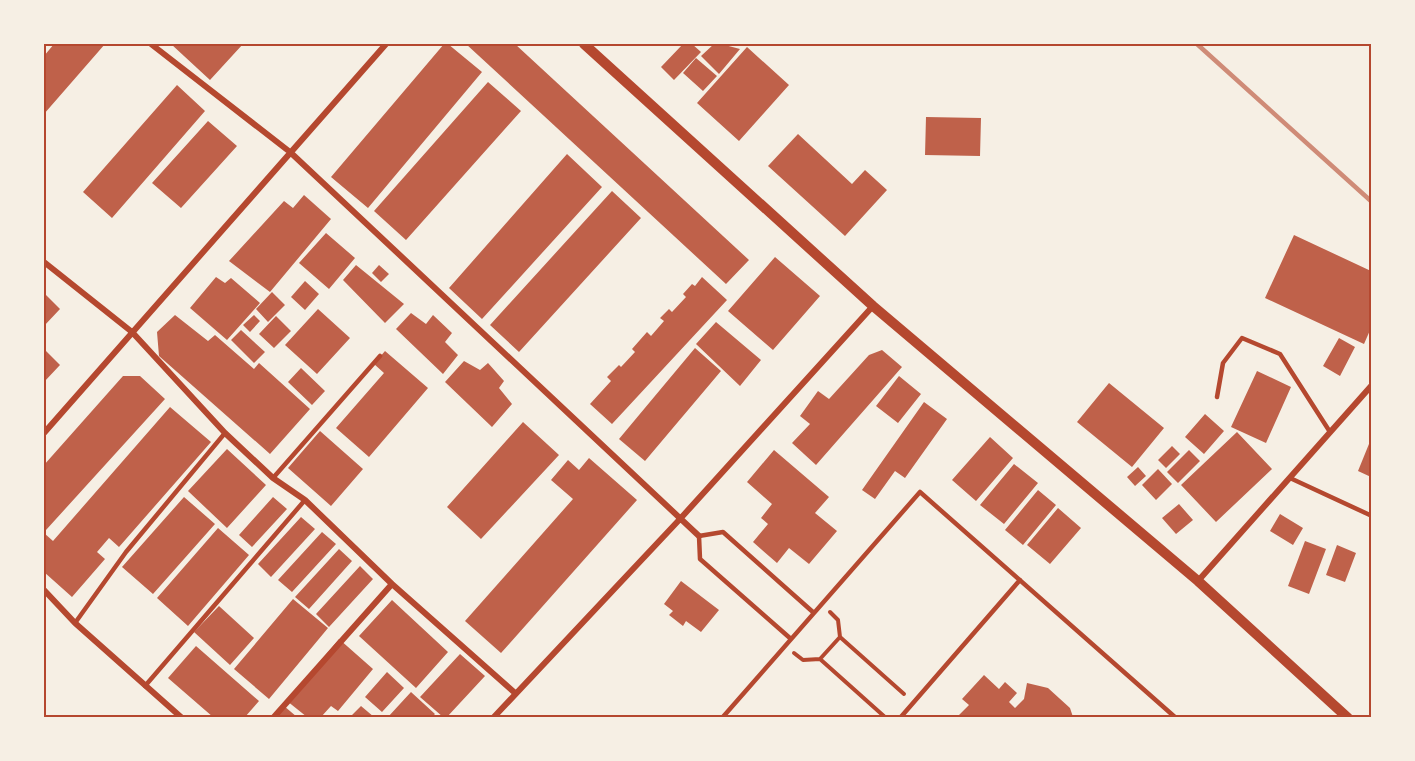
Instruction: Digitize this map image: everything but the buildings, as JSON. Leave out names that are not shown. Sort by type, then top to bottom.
[{"type":"street","points":[[151,44],[290,152],[699,536]]},
{"type":"street","points":[[44,433],[386,44]]},
{"type":"street","points":[[584,44],[873,306],[1198,581],[1348,717]]},
{"type":"street","points":[[44,262],[132,332],[225,433],[273,478],[305,500],[392,584],[515,693]]},
{"type":"street","points":[[493,717],[680,519],[873,306]]},
{"type":"street","points":[[1198,581],[1371,385]]},
{"type":"street","points":[[273,717],[392,584]]},
{"type":"street","points":[[44,590],[75,623],[182,717]]},
{"type":"lane","points":[[1217,397],[1223,363],[1242,338],[1280,354],[1330,432]]},
{"type":"lane","points":[[273,478],[380,356]]},
{"type":"lane","points":[[75,623],[126,552],[225,433]]},
{"type":"lane","points":[[1290,478],[1371,516]]},
{"type":"lane","points":[[722,717],[920,492],[1176,717]]},
{"type":"lane","points":[[145,686],[305,500]]},
{"type":"lane","points":[[791,639],[700,559],[699,536],[723,532],[814,613]]},
{"type":"lane","points":[[900,717],[1020,580]]},
{"type":"path","points":[[821,605],[838,620],[840,637],[913,702]]},
{"type":"path","points":[[786,646],[803,660],[820,659],[840,637]]},
{"type":"path","points":[[820,659],[886,717]]},
{"type":"railway","points":[[1197,44],[1372,202]]}]
